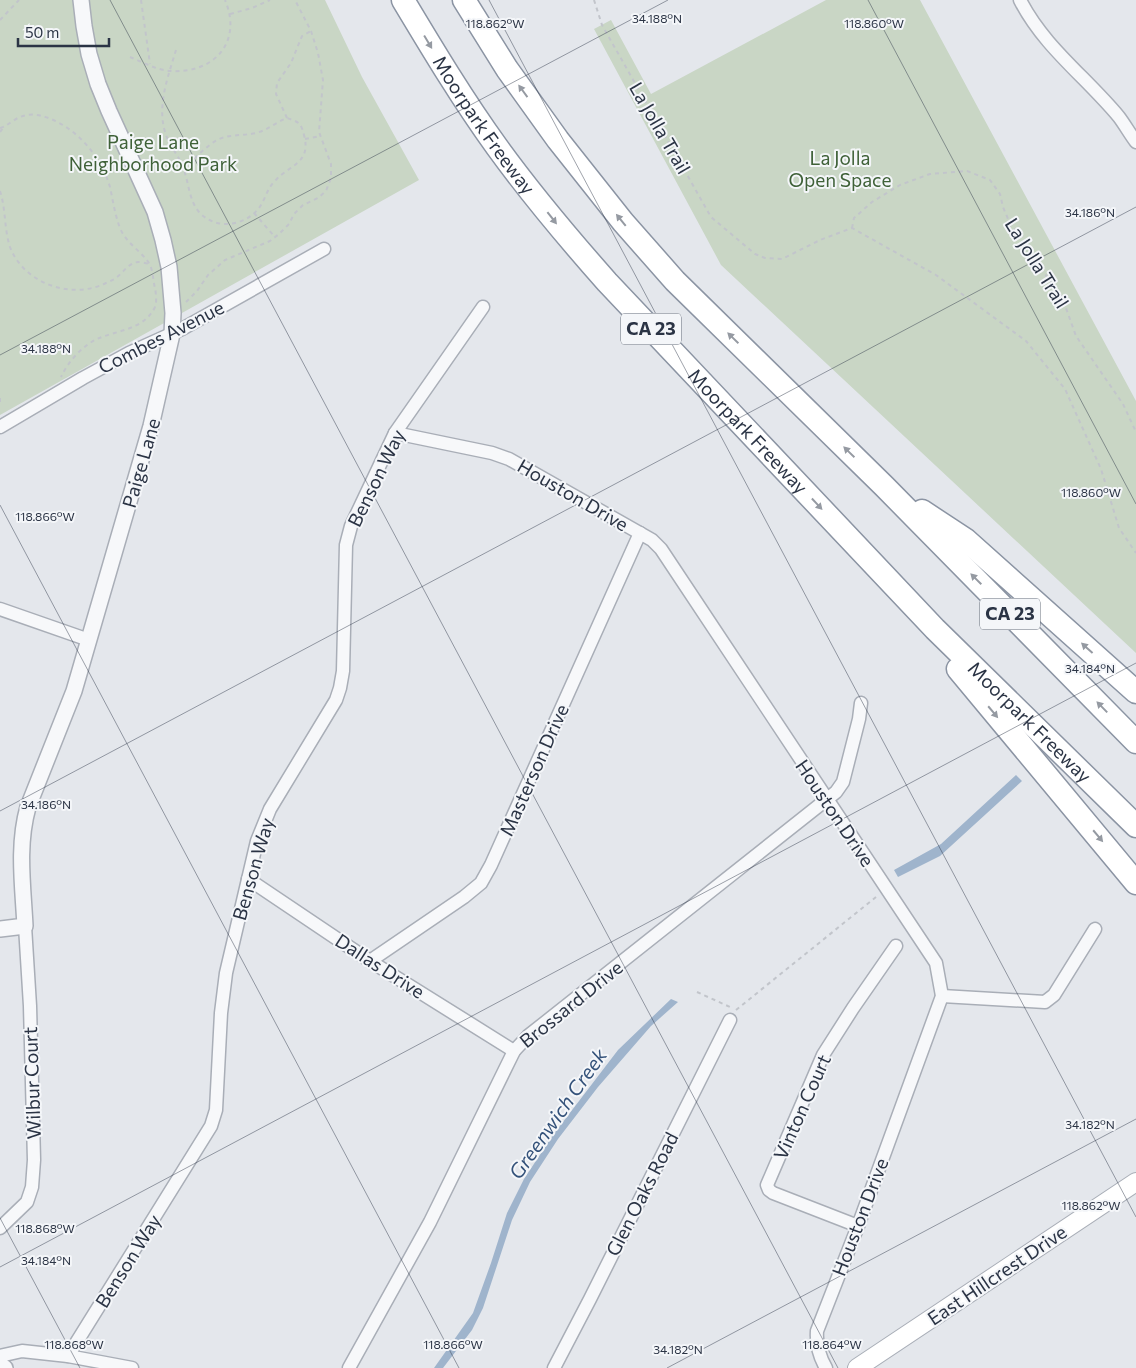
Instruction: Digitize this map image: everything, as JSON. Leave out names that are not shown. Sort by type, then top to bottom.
[{"type":"highway","name":"Moorpark Freeway","points":[[403,0],[450,78],[492,139],[556,224],[614,290],[935,629],[1136,826]]},
{"type":"highway","name":"CA 23","points":[[464,0],[507,69],[558,140],[623,222],[675,281],[884,486],[1136,742]]},
{"type":"highway","points":[[884,486],[966,540],[1136,692]]},
{"type":"highway","points":[[935,629],[954,665],[1136,883]]},
{"type":"main road","name":"East Hillcrest Drive","points":[[857,1368],[1136,1182]]},
{"type":"street","name":"Paige Lane","points":[[25,926],[21,845],[23,825],[28,807],[74,691],[152,426],[172,334],[169,268],[155,212],[98,84],[89,54],[81,0]]},
{"type":"street","points":[[1020,0],[1039,31],[1058,54],[1119,117],[1136,142]]},
{"type":"street","name":"Combes Avenue","points":[[0,427],[129,353],[172,334],[324,249]]},
{"type":"street","name":"Benson Way","points":[[68,1356],[211,1126],[216,1110],[221,1013],[226,973],[259,834],[270,809],[336,700],[340,688],[343,671],[346,545],[351,526],[395,433],[483,307]]},
{"type":"street","name":"Houston Drive","points":[[395,433],[492,453],[509,459],[652,540],[662,549],[826,800],[936,963],[942,996],[858,1226],[817,1331],[816,1344],[826,1368]]},
{"type":"street","name":"Masterson Drive","points":[[370,961],[464,897],[481,883],[491,865],[640,533]]},
{"type":"street","points":[[0,609],[89,640]]},
{"type":"street","name":"Brossard Drive","points":[[349,1368],[430,1222],[514,1051],[528,1036],[836,792],[843,782],[861,704]]},
{"type":"street","name":"Dallas Drive","points":[[248,879],[370,961],[514,1051]]},
{"type":"street","points":[[0,929],[25,926]]},
{"type":"street","name":"Wilbur Court","points":[[0,1228],[27,1202],[32,1187],[34,1169],[30,1006],[25,926]]},
{"type":"street","points":[[942,996],[1045,1002],[1054,994],[1095,929]]},
{"type":"street","name":"Vinton Court","points":[[858,1226],[773,1193],[768,1190],[767,1184],[774,1172],[823,1055],[896,946]]},
{"type":"street","name":"Glen Oaks Road","points":[[554,1368],[731,1018]]},
{"type":"street","points":[[0,1356],[22,1351],[68,1356],[132,1368]]},
{"type":"street","points":[[0,1364],[5,1368]]},
{"type":"path","points":[[0,20],[18,0]]},
{"type":"path","points":[[141,0],[150,64]]},
{"type":"path","points":[[130,57],[170,71],[185,71],[198,68],[213,61],[225,48],[231,33],[225,0]]},
{"type":"path","points":[[229,14],[252,8],[270,0]]},
{"type":"path","points":[[172,306],[186,302],[197,292],[208,275],[225,260],[270,241],[289,224],[294,214],[302,205],[318,198],[326,191],[331,178],[331,164],[319,132],[323,80],[318,53],[295,0]]},
{"type":"path","name":"La Jolla Trail","points":[[594,0],[602,25],[711,217],[755,254],[765,258],[782,258],[820,240],[852,228],[854,218],[872,202],[900,185],[930,174],[967,171],[990,180],[1000,194],[1003,208],[1011,226],[1024,239],[1039,266],[1062,298],[1076,336],[1123,404],[1136,432]]},
{"type":"path","points":[[287,118],[276,94],[277,83],[291,63],[302,36],[310,31]]},
{"type":"path","points":[[176,50],[162,100],[166,135],[183,168],[192,200],[198,211],[210,221],[228,224],[242,222],[254,213],[274,181],[300,161],[305,154],[306,139],[303,129],[298,122],[287,118],[268,129],[255,133],[229,136],[216,141],[183,168]]},
{"type":"path","points":[[0,132],[2,128],[15,119],[30,114],[43,116],[76,135],[90,148],[101,164],[120,228],[128,241],[150,264],[156,305],[148,318],[132,327],[97,339],[89,344],[66,367],[59,380]]},
{"type":"path","points":[[306,139],[321,136]]},
{"type":"path","points":[[0,191],[4,202],[7,235],[11,249],[21,266],[53,288],[77,290],[100,286],[117,278],[130,264],[138,262],[150,264]]},
{"type":"path","points":[[254,213],[275,237]]},
{"type":"path","points":[[852,228],[936,275],[1026,341],[1065,389],[1101,468],[1119,528],[1136,553]]},
{"type":"path","points":[[0,398],[0,406]]},
{"type":"path","points":[[731,1018],[737,1008],[886,889]]},
{"type":"path","points":[[697,992],[730,1007],[737,1008]]},
{"type":"green space","name":"Paige Lane Neighborhood Park","points":[[0,0],[325,0],[362,77],[419,180],[0,415]]},
{"type":"green space","name":"La Jolla Open Space","points":[[826,0],[920,0],[1136,401],[1136,653],[721,265],[594,29],[611,20],[651,94]]},
{"type":"water","points":[[1016,775],[1022,781],[940,856],[898,877],[894,870],[941,844]]},
{"type":"water","points":[[671,999],[678,1002],[651,1026],[598,1087],[558,1139],[530,1182],[512,1220],[483,1308],[472,1330],[443,1368],[434,1368],[473,1313],[507,1213],[524,1179],[553,1135],[618,1050]]},
{"type":"water label","name":"Greenwich Creek","points":[[558,1114]]}]
